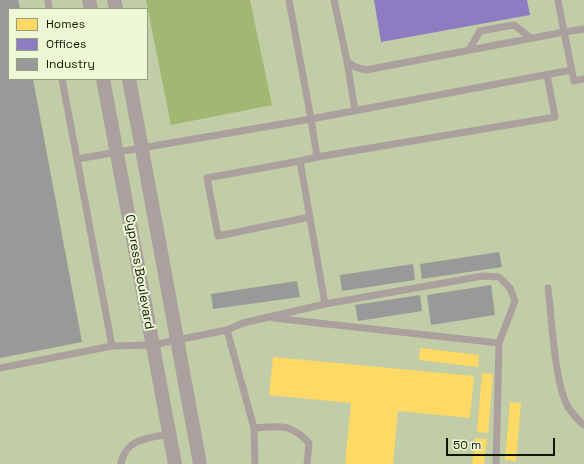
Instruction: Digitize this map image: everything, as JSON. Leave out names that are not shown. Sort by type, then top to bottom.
[{"type":"street","name":"Cypress Boulevard","points":[[103,80],[175,464]]},
{"type":"street","name":"Cypress Boulevard","points":[[129,80],[200,464]]},
{"type":"lane","points":[[289,0],[317,157]]},
{"type":"lane","points":[[334,0],[347,61],[355,110]]},
{"type":"lane","points":[[558,0],[574,82],[584,79]]},
{"type":"lane","points":[[469,50],[480,31],[514,25],[531,38]]},
{"type":"lane","points":[[347,61],[355,67],[366,70],[584,29]]},
{"type":"lane","points":[[77,159],[311,119],[571,70]]},
{"type":"lane","points":[[310,217],[218,236],[207,178],[317,157],[555,117],[547,75]]},
{"type":"lane","points":[[62,80],[112,346]]},
{"type":"lane","points":[[300,161],[325,304]]},
{"type":"lane","points":[[0,368],[112,346],[152,345],[177,342],[227,330],[243,323],[325,304],[483,276],[499,277],[510,288],[515,301],[499,343],[496,464]]},
{"type":"lane","points":[[548,288],[559,379],[568,406],[579,421],[584,425]]},
{"type":"lane","points":[[267,317],[499,343]]},
{"type":"lane","points":[[227,330],[254,428],[255,464]]},
{"type":"lane","points":[[254,428],[286,427],[298,432],[308,443],[307,464]]},
{"type":"lane","points":[[121,464],[122,457],[130,445],[139,440],[169,434]]},
{"type":"shaded area","points":[[146,0],[250,0],[272,105],[171,125]]},
{"type":"building: Homes","points":[[420,348],[479,355],[478,367],[419,360]]},
{"type":"building: Homes","points":[[273,357],[474,376],[470,418],[398,411],[393,464],[345,464],[351,403],[269,395]]},
{"type":"building: Homes","points":[[482,373],[493,374],[488,433],[477,432]]},
{"type":"building: Homes","points":[[510,402],[521,403],[516,461],[505,460]]},
{"type":"building: Homes","points":[[475,438],[487,439],[484,464],[472,464]]},
{"type":"building: Offices","points":[[374,0],[527,0],[530,15],[381,42]]},
{"type":"building: Industry","points":[[0,0],[18,0],[20,8],[8,8],[8,80],[33,80],[82,342],[0,358]]},
{"type":"building: Industry","points":[[499,252],[502,267],[422,279],[420,264]]},
{"type":"building: Industry","points":[[413,264],[415,280],[342,291],[340,275]]},
{"type":"building: Industry","points":[[297,281],[300,297],[213,309],[211,294]]},
{"type":"building: Industry","points":[[491,285],[495,315],[431,325],[427,295]]},
{"type":"building: Industry","points":[[420,295],[422,311],[358,321],[355,305]]}]
